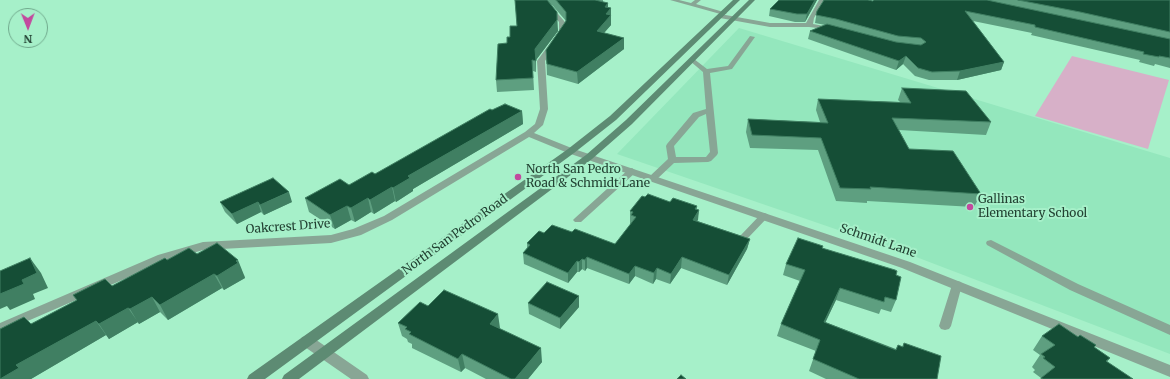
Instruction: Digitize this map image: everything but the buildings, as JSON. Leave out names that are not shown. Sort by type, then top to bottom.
[{"type":"main road","name":"North San Pedro Road","points":[[254,379],[571,151],[614,118],[737,0]]},
{"type":"main road","name":"North San Pedro Road","points":[[289,379],[589,157],[629,122],[752,0]]},
{"type":"street","name":"Oakcrest Drive","points":[[0,328],[162,258],[189,250],[210,245],[331,239],[357,232],[388,218],[528,134],[539,125],[544,109],[541,61],[562,31],[562,22],[550,8],[537,0]]},
{"type":"street","points":[[809,25],[810,18],[822,0]]},
{"type":"street","points":[[722,14],[734,18],[770,25],[809,25],[839,31]]},
{"type":"street","name":"Schmidt Lane","points":[[528,134],[571,151],[906,265],[1170,371]]},
{"type":"street","points":[[307,341],[362,379]]},
{"type":"lane","points":[[673,0],[722,14]]},
{"type":"lane","points":[[692,5],[698,0]]},
{"type":"lane","points":[[692,60],[706,71],[724,69],[734,65],[752,37]]},
{"type":"lane","points":[[653,178],[672,160],[708,159],[714,153],[706,71]]},
{"type":"lane","points":[[672,160],[670,146],[696,115],[709,110]]},
{"type":"lane","points":[[578,220],[632,171]]},
{"type":"lane","points":[[744,237],[764,216]]},
{"type":"lane","points":[[991,243],[1074,287],[1170,330]]},
{"type":"lane","points":[[945,326],[957,285]]},
{"type":"shaded area","name":"Gallinas Elementary School","points":[[739,28],[1170,158],[1170,354],[911,255],[617,154]]},
{"type":"shaded area","points":[[1072,56],[1169,80],[1148,149],[1035,116]]},
{"type":"place","name":"North San Pedro Road & Schmidt Lane","points":[[518,177]]},
{"type":"place","name":"Gallinas Elementary School","points":[[970,207]]}]
